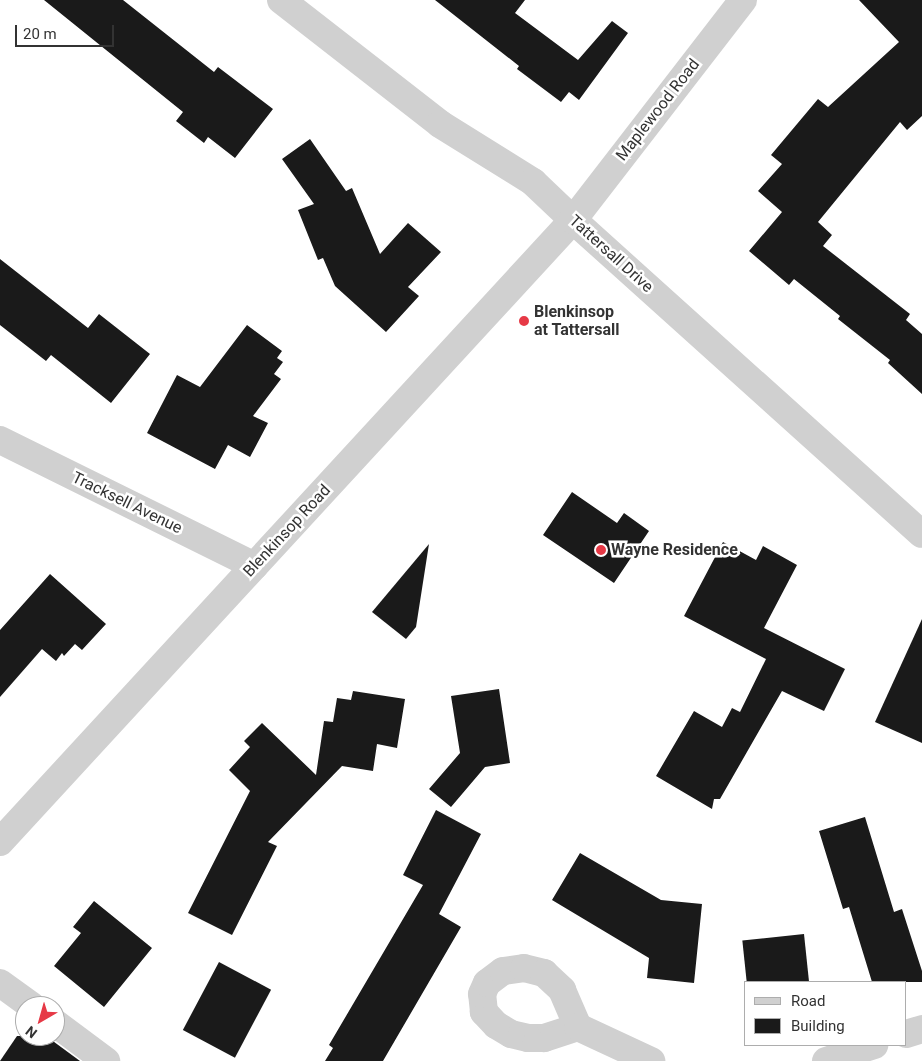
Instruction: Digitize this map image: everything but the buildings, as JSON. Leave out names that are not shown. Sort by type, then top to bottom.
[{"type":"street","name":"Tattersall Drive","points":[[280,0],[440,124],[533,182],[922,534]]},
{"type":"street","name":"Maplewood Road","points":[[573,220],[743,0]]},
{"type":"street","name":"Blenkinsop Road","points":[[0,842],[573,220]]},
{"type":"street","name":"Tracksell Avenue","points":[[0,440],[255,566]]},
{"type":"street","points":[[0,982],[19,996]]},
{"type":"street","points":[[578,1027],[652,1061]]},
{"type":"street","points":[[907,1034],[922,1028]]},
{"type":"street","points":[[65,1030],[106,1061]]},
{"type":"street","points":[[826,1061],[871,1046]]},
{"type":"place","name":"Blenkinsop at Tattersall","points":[[524,321]]},
{"type":"place","name":"Wayne Residence","points":[[601,550]]}]
